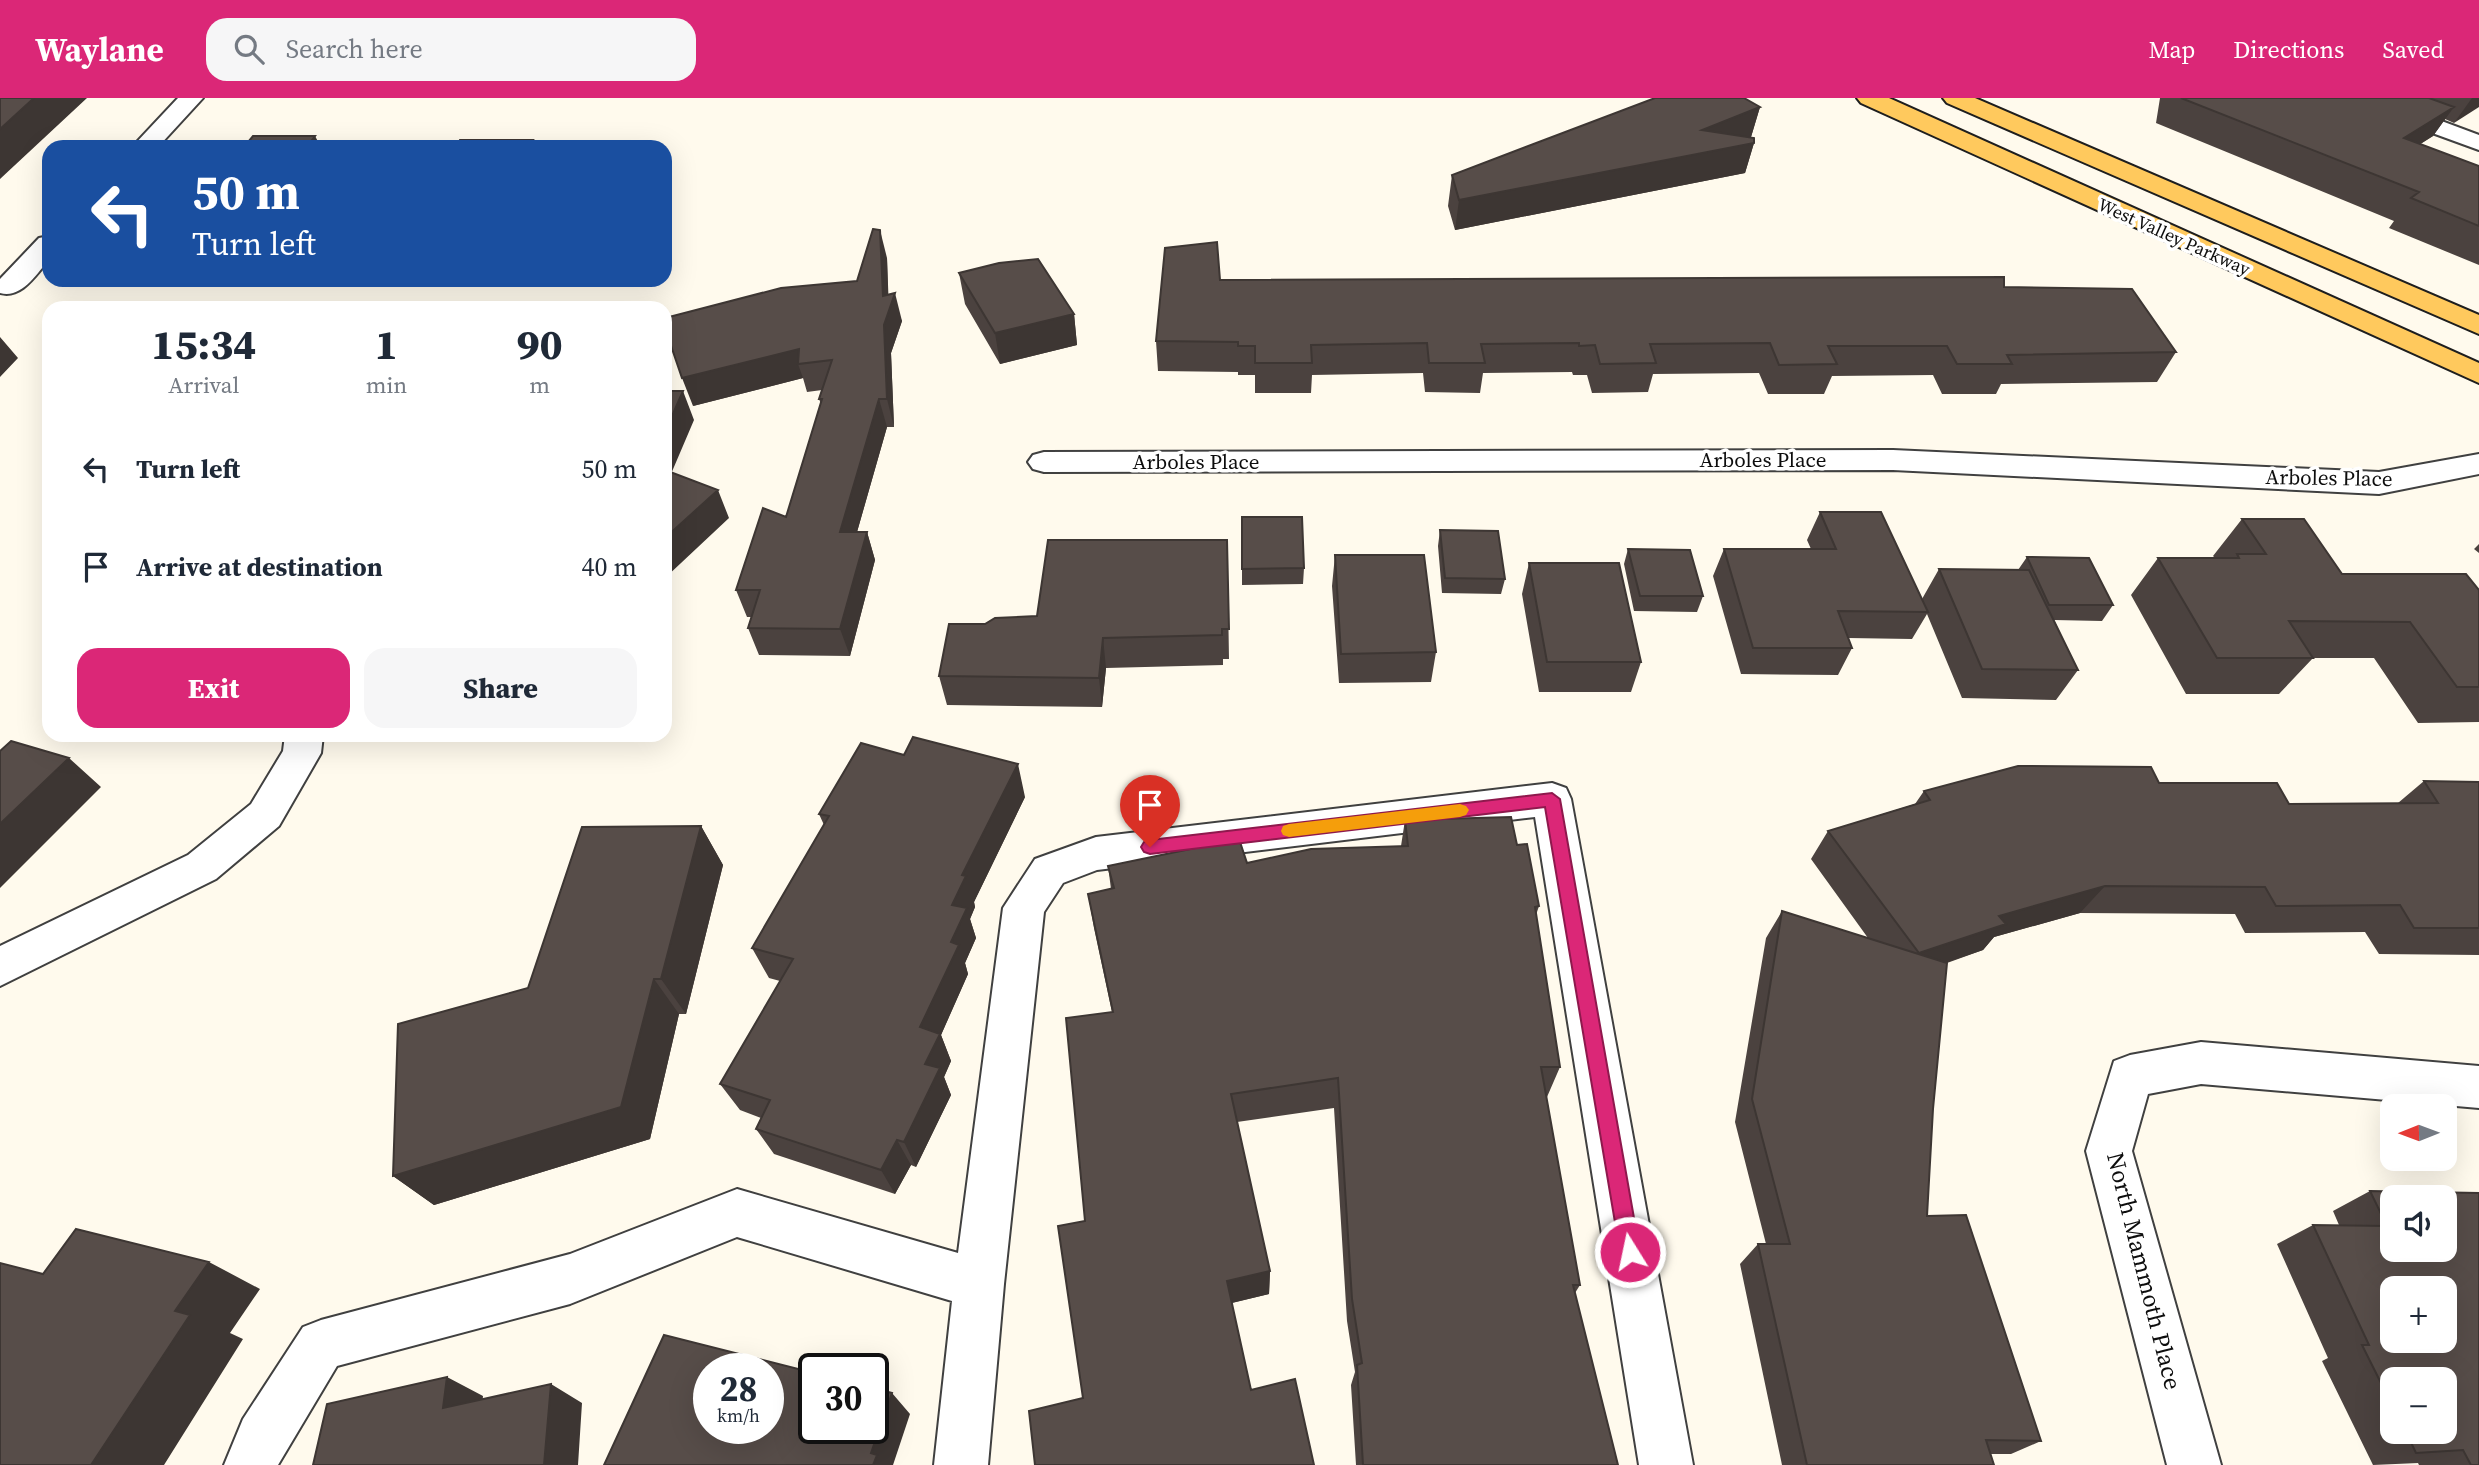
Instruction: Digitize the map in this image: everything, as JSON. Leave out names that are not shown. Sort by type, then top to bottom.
[{"type":"main road","name":"West Valley Parkway","points":[[1869,98],[2479,374]]},
{"type":"main road","name":"West Valley Parkway","points":[[1955,98],[2479,326]]},
{"type":"street","points":[[151,140],[191,98]]},
{"type":"street","points":[[2358,98],[2479,144]]},
{"type":"street","points":[[8,287],[42,251]]},
{"type":"street","name":"Arboles Place","points":[[1044,463],[1893,460],[2379,483],[2479,464]]},
{"type":"street","points":[[0,967],[202,867],[265,815],[302,753],[303,742]]},
{"type":"street","points":[[961,1465],[979,1284],[1024,908],[1049,871],[1096,854],[1552,799],[1666,1465]]},
{"type":"street","name":"North Mammoth Place","points":[[2194,1465],[2109,1150],[2130,1076],[2201,1063],[2479,1087]]},
{"type":"street","points":[[251,1465],[262,1438],[321,1345],[570,1279],[737,1213],[979,1284]]},
{"type":"building","points":[[0,98],[34,98],[0,129]]},
{"type":"building","points":[[1655,98],[1744,98],[1760,107],[1702,130],[1754,138],[1754,143],[1459,200],[1452,175]]},
{"type":"building","points":[[2181,98],[2429,98],[2454,107],[2404,138],[2479,166],[2479,226],[2411,198],[2419,192]]},
{"type":"building","points":[[253,136],[315,136],[312,140],[250,140]]},
{"type":"building","points":[[873,229],[880,230],[883,296],[895,293],[884,325],[887,399],[879,399],[840,532],[867,532],[840,629],[748,628],[760,590],[736,590],[763,508],[786,517],[832,360],[798,364],[799,349],[682,378],[672,349],[672,316],[781,288],[857,281]]},
{"type":"building","points":[[1217,242],[1220,280],[2004,277],[2004,287],[2132,289],[2176,352],[2007,355],[2012,364],[1957,364],[1947,346],[1828,346],[1837,364],[1779,365],[1770,343],[1650,344],[1656,363],[1600,364],[1595,345],[1481,344],[1485,363],[1429,363],[1427,343],[1311,345],[1312,363],[1255,363],[1255,346],[1238,346],[1238,342],[1156,341],[1165,248]]},
{"type":"building","points":[[1038,259],[1074,314],[995,333],[959,273],[999,263]]},
{"type":"building","points":[[672,391],[683,391],[672,416]]},
{"type":"building","points":[[672,473],[718,490],[672,532]]},
{"type":"building","points":[[1820,512],[1881,512],[1928,612],[1838,611],[1852,648],[1753,648],[1724,549],[1836,549]]},
{"type":"building","points":[[1242,517],[1302,517],[1304,568],[1242,569]]},
{"type":"building","points":[[2242,519],[2304,519],[2342,574],[2466,574],[2479,590],[2479,687],[2457,687],[2410,622],[2289,621],[2313,658],[2217,658],[2158,558],[2239,558],[2237,554],[2266,554]]},
{"type":"building","points":[[1440,530],[1498,531],[1505,579],[1445,578]]},
{"type":"building","points":[[1048,540],[1227,540],[1229,629],[1222,629],[1222,635],[1103,638],[1099,678],[939,676],[949,624],[985,624],[995,618],[1037,616]]},
{"type":"building","points":[[1628,549],[1690,550],[1703,596],[1640,596]]},
{"type":"building","points":[[1335,555],[1424,555],[1436,652],[1341,654]]},
{"type":"building","points":[[2027,557],[2089,558],[2113,605],[2049,605]]},
{"type":"building","points":[[1529,563],[1619,563],[1641,662],[1547,662]]},
{"type":"building","points":[[1939,569],[2029,570],[2078,670],[1982,669]]},
{"type":"building","points":[[913,737],[1018,764],[962,875],[966,876],[952,905],[967,908],[951,942],[959,945],[920,1027],[940,1034],[925,1064],[940,1068],[904,1142],[897,1140],[881,1170],[756,1129],[770,1100],[720,1084],[793,959],[752,948],[829,816],[819,814],[861,743],[904,755]]},
{"type":"building","points":[[11,741],[69,758],[0,824],[0,751]]},
{"type":"building","points":[[2018,766],[2151,767],[2159,783],[2277,783],[2289,804],[2438,803],[2424,781],[2479,782],[2479,928],[2414,928],[2400,905],[2276,906],[2265,887],[2105,886],[1999,916],[2006,924],[1919,953],[1828,831],[1930,800],[1924,791]]},
{"type":"building","points":[[1511,817],[1517,845],[1527,844],[1539,906],[1535,907],[1560,1067],[1541,1067],[1580,1285],[1573,1285],[1618,1465],[1363,1465],[1357,1365],[1362,1363],[1352,1299],[1338,1078],[1231,1094],[1270,1271],[1227,1281],[1251,1390],[1295,1379],[1314,1465],[1035,1465],[1029,1411],[1083,1398],[1058,1226],[1085,1221],[1066,1018],[1113,1012],[1088,894],[1114,888],[1108,866],[1239,839],[1247,863],[1311,849],[1408,846],[1405,820]]},
{"type":"building","points":[[701,826],[661,979],[654,979],[621,1107],[393,1176],[398,1024],[528,988],[582,827]]},
{"type":"building","points":[[1782,911],[1947,963],[1933,1109],[1927,1216],[1966,1215],[2041,1441],[1986,1440],[1994,1465],[1807,1465],[1758,1244],[1790,1244],[1752,1099]]},
{"type":"building","points":[[2370,1191],[2380,1191],[2380,1212]]},
{"type":"building","points":[[2457,1193],[2479,1193],[2479,1465],[2471,1465],[2463,1450],[2416,1453],[2412,1444],[2457,1444],[2457,1367],[2380,1367],[2380,1381],[2362,1345],[2369,1345],[2313,1225],[2380,1226],[2380,1262],[2457,1262]]},
{"type":"building","points":[[76,1229],[209,1262],[175,1311],[190,1315],[91,1465],[0,1465],[0,1263],[43,1274]]},
{"type":"building","points":[[664,1335],[735,1353],[693,1353],[693,1444],[784,1444],[784,1365],[798,1369],[798,1444],[874,1444],[871,1453],[877,1455],[873,1465],[604,1465]]},
{"type":"building","points":[[447,1377],[443,1408],[551,1384],[544,1465],[313,1465],[327,1404]]},
{"type":"slow traffic","points":[[1289,831],[1460,810]]},
{"type":"route","points":[[1150,847],[1552,799],[1630,1252]]}]
